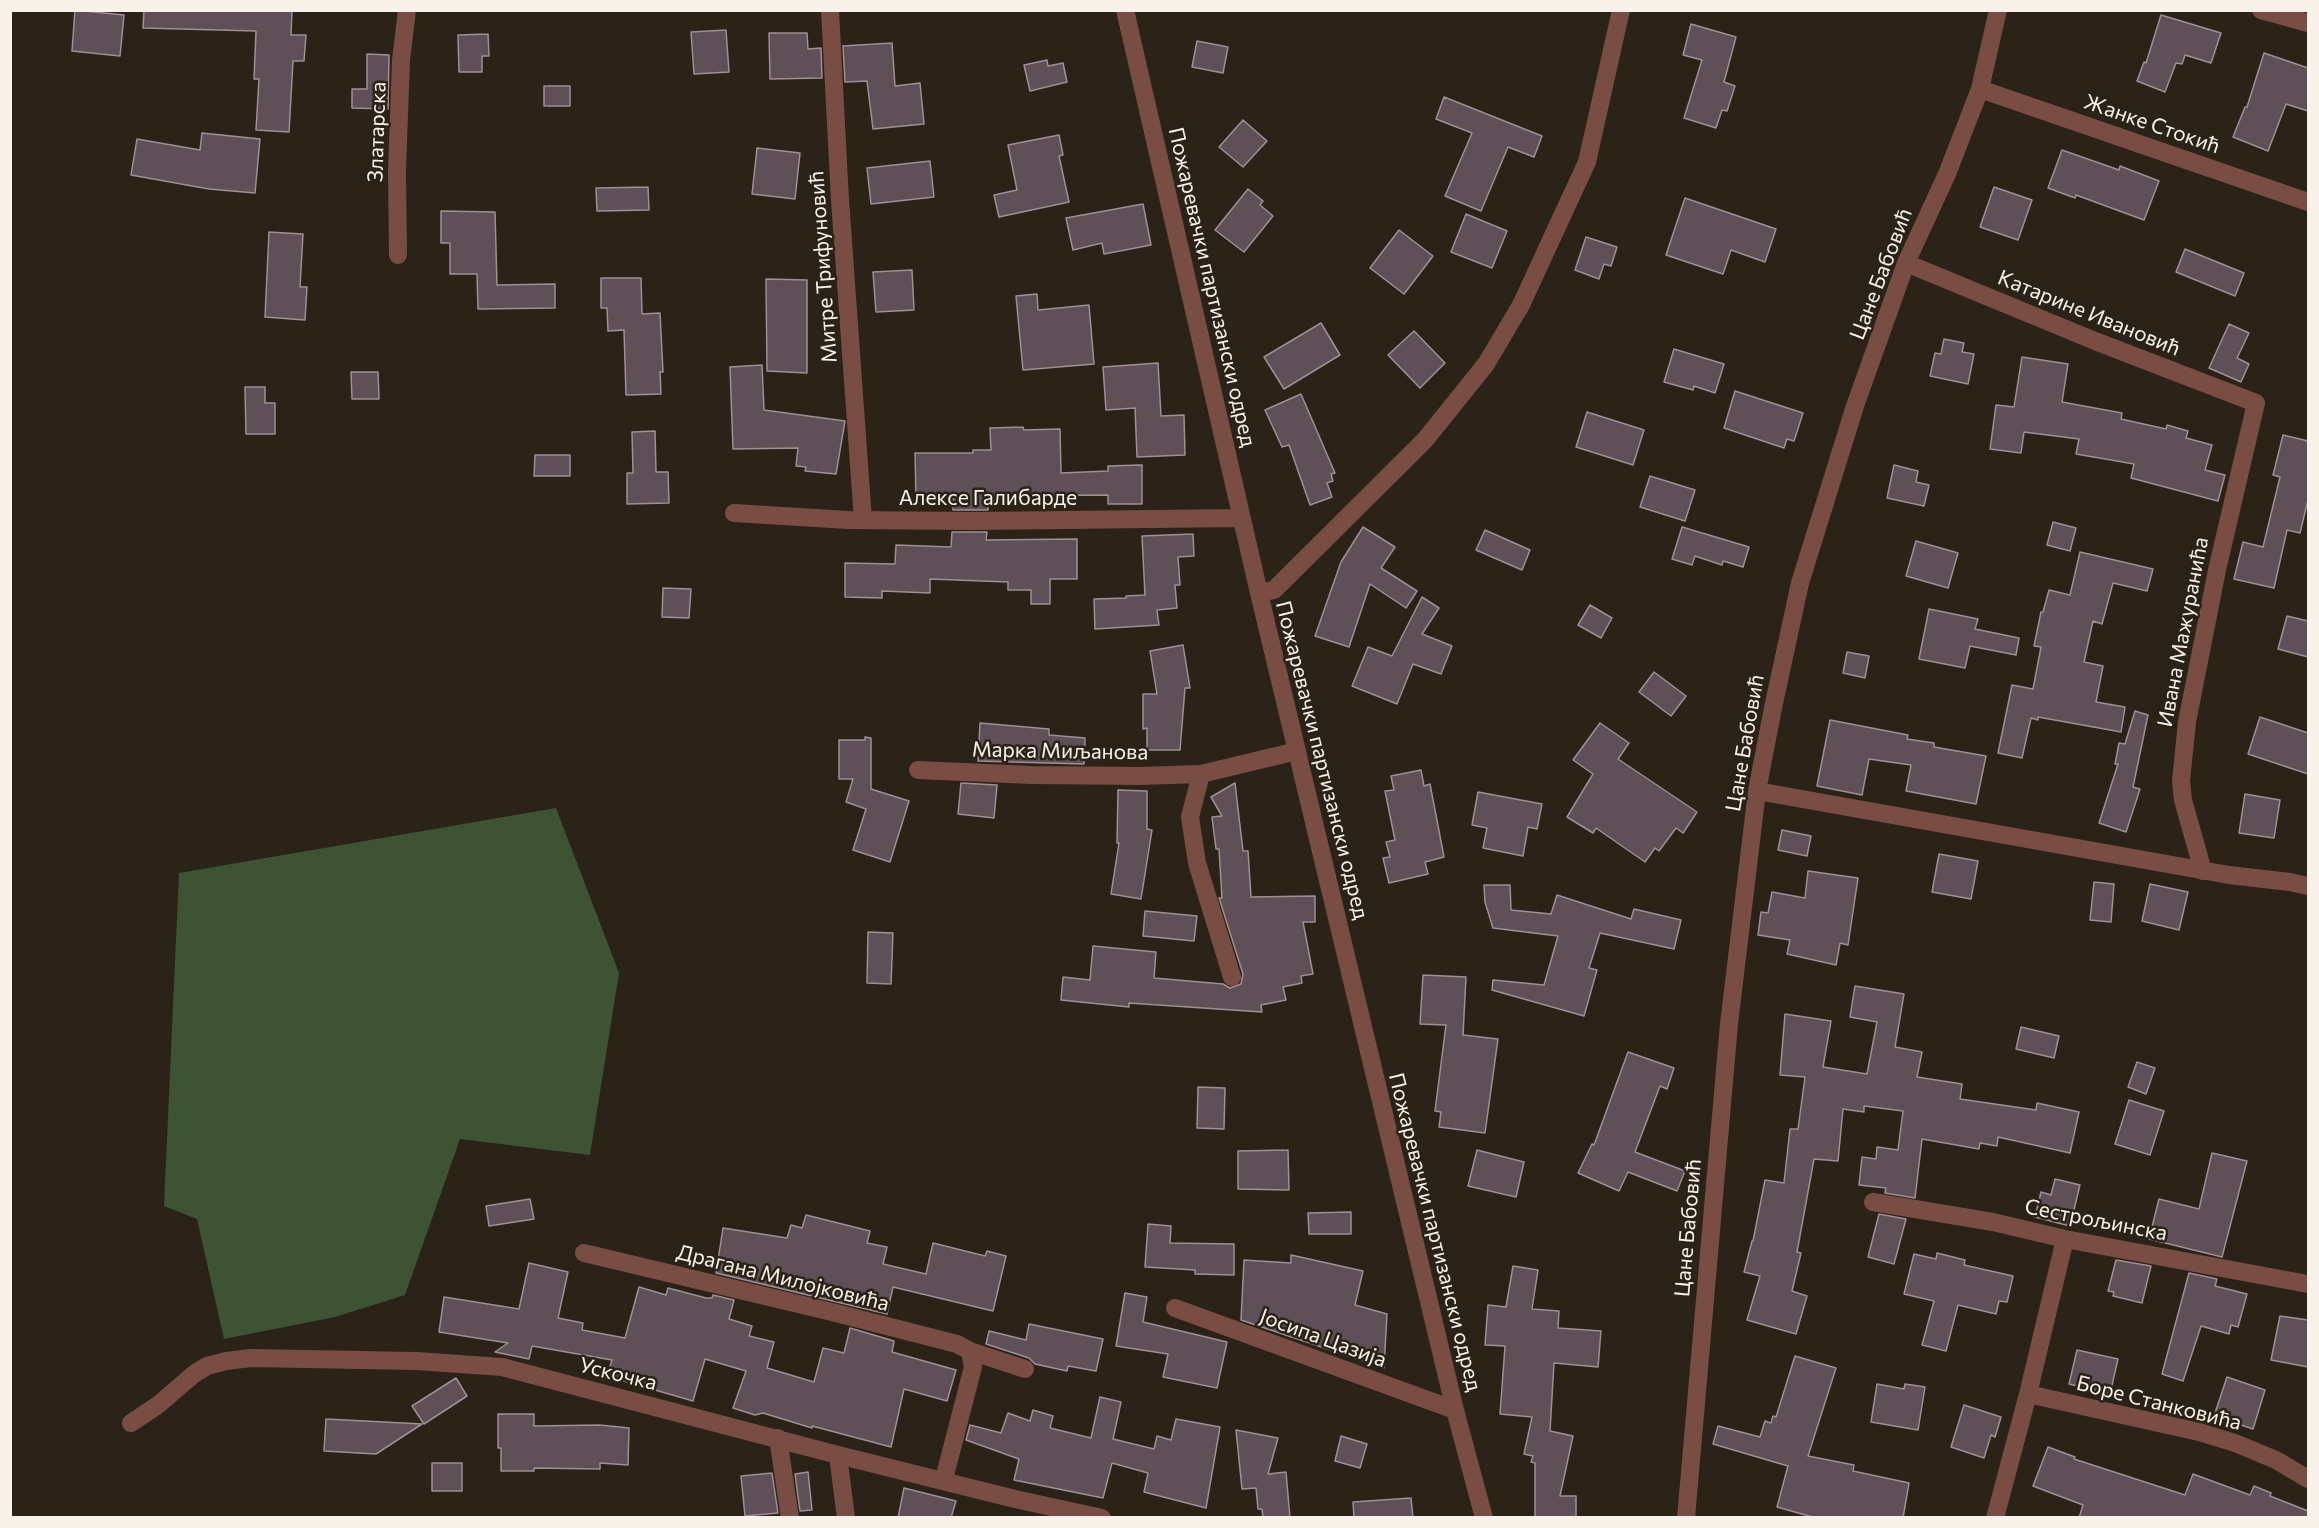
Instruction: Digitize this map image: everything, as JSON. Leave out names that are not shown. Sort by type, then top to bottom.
[{"type":"street","name":"Златарска","points":[[398,255],[397,170],[401,71],[408,10]]},
{"type":"street","name":"Митре Трифуновић","points":[[830,10],[840,200],[863,520]]},
{"type":"street","name":"Пожаревачки партизански одред","points":[[1125,10],[1241,518],[1455,1410],[1484,1518]]},
{"type":"street","points":[[1259,593],[1274,590],[1425,440],[1486,364],[1521,305],[1587,162],[1621,10]]},
{"type":"street","name":"Цане Бабовић","points":[[1686,1518],[1728,1036],[1757,790],[1800,583],[1855,406],[1906,263],[1947,174],[1980,89],[1998,10]]},
{"type":"street","points":[[2261,10],[2308,23]]},
{"type":"street","name":"Жанке Стокић","points":[[1980,89],[2308,201]]},
{"type":"street","name":"Катарине Ивановић","points":[[1906,263],[2256,404]]},
{"type":"street","name":"Ивана Мажуранића","points":[[2203,871],[2183,800],[2181,781],[2187,722],[2217,570],[2256,404]]},
{"type":"street","name":"Алексе Галибарде","points":[[734,513],[863,520],[1241,518]]},
{"type":"street","name":"Марка Миљанова","points":[[918,770],[1086,775],[1201,774],[1297,751]]},
{"type":"street","points":[[1201,774],[1190,817],[1197,863],[1232,977]]},
{"type":"street","points":[[1757,790],[2203,871],[2308,886]]},
{"type":"street","name":"Сестрољинска","points":[[1874,1202],[1993,1222],[2065,1239],[2308,1284]]},
{"type":"street","points":[[1995,1518],[2028,1394],[2065,1239]]},
{"type":"street","name":"Драгана Милојковића","points":[[584,1253],[957,1344],[970,1351],[1025,1369]]},
{"type":"street","name":"Јосипа Цазија","points":[[1175,1308],[1455,1410]]},
{"type":"street","points":[[944,1479],[973,1366],[970,1351]]},
{"type":"street","name":"Ускочка","points":[[131,1423],[158,1406],[194,1374],[207,1366],[251,1358],[417,1361],[502,1367],[838,1455],[1102,1518]]},
{"type":"street","name":"Боре Станковића","points":[[2028,1394],[2208,1435],[2276,1460],[2308,1479]]},
{"type":"street","points":[[778,1438],[790,1518]]},
{"type":"street","points":[[838,1455],[846,1518]]},
{"type":"green space","points":[[556,808],[619,973],[590,1155],[460,1139],[405,1295],[335,1317],[224,1339],[197,1219],[164,1206],[179,873]]},
{"type":"building","points":[[75,10],[124,15],[120,56],[72,51]]},
{"type":"building","points":[[144,10],[292,10],[291,35],[306,35],[304,61],[293,61],[289,132],[256,130],[259,79],[254,79],[256,31],[143,28]]},
{"type":"building","points":[[2161,15],[2221,33],[2211,63],[2185,55],[2182,64],[2176,63],[2165,92],[2137,81],[2144,62],[2146,63]]},
{"type":"building","points":[[1691,24],[1736,37],[1724,82],[1735,86],[1727,111],[1722,110],[1716,128],[1684,118],[1702,60],[1683,55]]},
{"type":"building","points":[[726,30],[729,72],[694,74],[691,32]]},
{"type":"building","points":[[769,33],[807,33],[808,49],[821,48],[822,78],[770,79]]},
{"type":"building","points":[[488,34],[489,56],[482,56],[482,72],[459,72],[458,35]]},
{"type":"building","points":[[1197,41],[1228,47],[1223,73],[1192,67]]},
{"type":"building","points":[[892,43],[895,86],[920,83],[924,124],[873,129],[867,81],[845,82],[843,46]]},
{"type":"building","points":[[2264,53],[2308,68],[2308,111],[2286,104],[2268,151],[2233,137],[2245,107],[2247,107]]},
{"type":"building","points":[[367,54],[389,55],[388,109],[352,108],[352,89],[367,89]]},
{"type":"building","points":[[1047,60],[1048,66],[1063,63],[1067,82],[1030,91],[1024,65]]},
{"type":"building","points":[[544,86],[570,86],[570,106],[544,106]]},
{"type":"building","points":[[1444,97],[1542,136],[1534,157],[1508,147],[1481,211],[1445,196],[1472,133],[1436,119]]},
{"type":"building","points":[[1243,120],[1267,141],[1243,167],[1219,147]]},
{"type":"building","points":[[202,133],[260,139],[255,193],[209,189],[131,175],[137,139],[200,150]]},
{"type":"building","points":[[1059,135],[1063,155],[1059,156],[1069,202],[999,217],[994,195],[1017,190],[1008,145]]},
{"type":"building","points":[[757,148],[800,153],[795,199],[752,194]]},
{"type":"building","points":[[2062,150],[2119,170],[2120,166],[2159,181],[2144,220],[2076,195],[2075,198],[2048,188]]},
{"type":"building","points":[[930,161],[934,197],[871,204],[867,168]]},
{"type":"building","points":[[648,187],[649,210],[597,211],[596,188]]},
{"type":"building","points":[[1994,187],[2032,200],[2018,240],[1980,227]]},
{"type":"building","points":[[1248,189],[1263,201],[1260,205],[1273,216],[1244,252],[1215,230]]},
{"type":"building","points":[[1685,198],[1776,229],[1765,262],[1731,250],[1723,274],[1666,255]]},
{"type":"building","points":[[1143,204],[1151,245],[1104,254],[1102,243],[1073,250],[1066,218]]},
{"type":"building","points":[[441,211],[495,212],[497,285],[555,284],[555,308],[478,309],[477,274],[450,274],[450,243],[441,243]]},
{"type":"building","points":[[1466,214],[1507,231],[1492,268],[1451,252]]},
{"type":"building","points":[[1399,230],[1433,256],[1404,294],[1370,268]]},
{"type":"building","points":[[269,232],[303,234],[300,287],[307,287],[305,320],[265,317]]},
{"type":"building","points":[[1586,237],[1617,247],[1611,266],[1604,264],[1599,279],[1575,270]]},
{"type":"building","points":[[2185,249],[2244,273],[2235,296],[2176,272]]},
{"type":"building","points":[[912,270],[914,310],[876,312],[873,272]]},
{"type":"building","points":[[601,278],[641,278],[642,314],[660,313],[663,372],[660,372],[661,394],[626,395],[624,330],[608,331],[607,308],[601,308]]},
{"type":"building","points":[[766,279],[807,280],[807,373],[767,371]]},
{"type":"building","points":[[1037,294],[1038,310],[1089,305],[1094,364],[1023,370],[1016,296]]},
{"type":"building","points":[[1321,323],[1340,355],[1284,389],[1264,357]]},
{"type":"building","points":[[2229,324],[2249,333],[2237,358],[2249,364],[2241,382],[2209,368]]},
{"type":"building","points":[[1414,331],[1445,363],[1420,388],[1388,355]]},
{"type":"building","points":[[1944,339],[1964,343],[1962,352],[1974,354],[1968,384],[1930,376],[1935,353],[1941,354]]},
{"type":"building","points":[[1674,349],[1724,364],[1715,393],[1694,386],[1693,390],[1664,382]]},
{"type":"building","points":[[2022,357],[2068,364],[2062,402],[2122,413],[2121,419],[2166,429],[2167,425],[2188,431],[2186,438],[2212,445],[2205,470],[2225,475],[2218,501],[2131,478],[2134,464],[2076,454],[2079,439],[2024,432],[2021,453],[1990,449],[1996,405],[2014,407]]},
{"type":"building","points":[[1158,363],[1161,416],[1184,415],[1185,455],[1137,457],[1135,408],[1106,410],[1103,367]]},
{"type":"building","points":[[762,365],[764,410],[845,421],[836,474],[805,471],[806,467],[796,466],[798,448],[733,449],[730,367]]},
{"type":"building","points":[[351,372],[378,372],[379,399],[352,399]]},
{"type":"building","points":[[245,387],[265,387],[265,403],[275,403],[275,434],[246,434]]},
{"type":"building","points":[[1735,391],[1803,413],[1794,441],[1787,439],[1784,448],[1724,428]]},
{"type":"building","points":[[1301,394],[1335,473],[1331,474],[1333,481],[1327,483],[1332,497],[1310,505],[1289,445],[1282,447],[1265,410]]},
{"type":"building","points":[[1587,412],[1644,430],[1633,465],[1576,447]]},
{"type":"building","points":[[1023,427],[1024,430],[1060,429],[1061,473],[1108,471],[1108,466],[1142,465],[1142,504],[1108,504],[1108,495],[988,496],[988,510],[953,510],[953,497],[916,497],[915,453],[973,453],[973,450],[991,450],[990,428]]},
{"type":"building","points":[[655,431],[656,472],[668,472],[669,503],[627,504],[627,473],[633,473],[632,432]]},
{"type":"building","points":[[2283,435],[2308,441],[2308,500],[2300,533],[2287,530],[2274,588],[2234,579],[2243,542],[2263,547],[2280,477],[2273,475]]},
{"type":"building","points":[[535,455],[570,455],[570,476],[534,476]]},
{"type":"building","points":[[1894,465],[1918,471],[1916,482],[1929,485],[1924,506],[1887,498]]},
{"type":"building","points":[[1650,476],[1695,490],[1685,521],[1640,507]]},
{"type":"building","points":[[2053,522],[2076,528],[2070,551],[2047,545]]},
{"type":"building","points":[[1363,527],[1395,547],[1381,568],[1417,591],[1406,608],[1370,584],[1349,647],[1315,636],[1341,562]]},
{"type":"building","points":[[1682,527],[1749,547],[1743,567],[1723,561],[1722,565],[1695,556],[1692,565],[1672,559]]},
{"type":"building","points":[[1485,530],[1530,550],[1522,570],[1476,550]]},
{"type":"building","points":[[952,532],[987,532],[986,540],[1077,539],[1077,579],[1050,579],[1050,604],[1031,604],[1031,590],[1008,590],[1008,582],[930,579],[930,593],[882,591],[882,598],[845,597],[845,563],[895,564],[896,545],[951,547]]},
{"type":"building","points":[[1193,534],[1194,556],[1178,557],[1180,585],[1175,585],[1177,608],[1157,610],[1159,625],[1095,629],[1094,599],[1145,595],[1142,536]]},
{"type":"building","points":[[1916,541],[1958,553],[1948,588],[1906,576]]},
{"type":"building","points":[[2080,552],[2153,569],[2147,591],[2113,583],[2102,624],[2093,621],[2084,662],[2103,666],[2096,702],[2125,707],[2121,732],[2038,717],[2038,720],[2031,718],[2022,758],[1998,753],[2012,685],[2033,689],[2041,647],[2034,646],[2041,612],[2043,612],[2049,590],[2070,595]]},
{"type":"building","points":[[663,588],[691,589],[689,618],[662,617]]},
{"type":"building","points":[[1422,597],[1439,608],[1422,634],[1452,646],[1441,674],[1413,664],[1397,704],[1352,686],[1368,647],[1392,656]]},
{"type":"building","points":[[1590,605],[1612,618],[1601,638],[1578,625]]},
{"type":"building","points":[[1929,609],[1978,619],[1975,629],[2019,638],[2016,655],[1970,646],[1965,668],[1919,659]]},
{"type":"building","points":[[2287,616],[2308,621],[2308,657],[2278,649]]},
{"type":"building","points":[[1183,645],[1190,688],[1185,688],[1180,750],[1147,750],[1147,728],[1143,729],[1143,694],[1157,694],[1150,651]]},
{"type":"building","points":[[1847,652],[1869,656],[1865,678],[1843,673]]},
{"type":"building","points":[[1654,672],[1686,696],[1671,716],[1639,692]]},
{"type":"building","points":[[2135,711],[2148,715],[2133,787],[2140,789],[2126,832],[2099,823],[2118,764],[2115,764],[2119,743],[2125,744]]},
{"type":"building","points":[[2260,717],[2308,733],[2308,774],[2248,754]]},
{"type":"building","points":[[1830,720],[1908,735],[1907,739],[1934,743],[1934,747],[1986,756],[1976,804],[1906,791],[1911,765],[1869,759],[1862,795],[1817,786]]},
{"type":"building","points":[[980,723],[1049,729],[1049,735],[1085,738],[1084,764],[978,761]]},
{"type":"building","points":[[1600,723],[1629,743],[1618,759],[1697,812],[1683,833],[1676,828],[1659,851],[1655,848],[1645,862],[1596,828],[1593,833],[1567,817],[1593,774],[1573,760]]},
{"type":"building","points":[[865,737],[871,738],[871,789],[909,801],[890,862],[853,850],[866,809],[846,802],[853,779],[839,779],[839,740],[865,740]]},
{"type":"building","points":[[1421,770],[1424,786],[1430,784],[1444,857],[1425,862],[1428,874],[1389,883],[1383,858],[1390,857],[1386,842],[1395,840],[1385,791],[1394,790],[1391,776]]},
{"type":"building","points":[[961,783],[997,785],[994,818],[958,814]]},
{"type":"building","points":[[1235,783],[1243,851],[1248,851],[1251,897],[1315,896],[1315,922],[1303,922],[1313,974],[1301,976],[1302,983],[1283,987],[1286,1000],[1261,1005],[1262,1012],[1129,1003],[1129,1007],[1061,1000],[1063,977],[1090,980],[1093,946],[1156,952],[1154,978],[1223,984],[1230,988],[1241,984],[1243,974],[1219,898],[1222,898],[1219,849],[1216,849],[1212,817],[1222,816],[1211,797]]},
{"type":"building","points":[[1118,790],[1147,791],[1147,829],[1152,830],[1141,899],[1111,894],[1119,843],[1117,843]]},
{"type":"building","points":[[1478,792],[1542,804],[1537,829],[1528,827],[1523,856],[1483,848],[1487,828],[1472,825]]},
{"type":"building","points":[[2245,794],[2280,800],[2274,838],[2239,833]]},
{"type":"building","points":[[1782,830],[1811,836],[1807,856],[1778,850]]},
{"type":"building","points":[[1939,854],[1978,861],[1971,899],[1932,892]]},
{"type":"building","points":[[1808,871],[1858,878],[1848,945],[1840,943],[1836,965],[1787,954],[1790,940],[1758,935],[1761,912],[1768,913],[1772,892],[1805,898]]},
{"type":"building","points":[[2094,882],[2114,884],[2111,922],[2090,920]]},
{"type":"building","points":[[2150,884],[2188,892],[2179,930],[2142,921]]},
{"type":"building","points":[[1484,885],[1510,885],[1511,910],[1551,914],[1557,895],[1631,919],[1634,909],[1681,920],[1674,949],[1600,933],[1589,968],[1597,970],[1584,1016],[1492,990],[1493,980],[1544,985],[1558,936],[1493,928],[1485,902]]},
{"type":"building","points":[[1145,911],[1197,916],[1194,941],[1143,936]]},
{"type":"building","points":[[868,932],[893,933],[891,984],[867,983]]},
{"type":"building","points":[[1423,975],[1466,977],[1463,1035],[1498,1039],[1485,1133],[1439,1127],[1441,1112],[1435,1111],[1446,1025],[1420,1024]]},
{"type":"building","points":[[1855,986],[1904,994],[1895,1047],[1922,1052],[1917,1077],[1962,1084],[1960,1099],[2036,1110],[2037,1103],[2079,1112],[2070,1153],[1998,1137],[1997,1146],[1980,1143],[1979,1149],[1922,1139],[1915,1198],[1885,1193],[1886,1188],[1859,1185],[1862,1157],[1876,1159],[1877,1147],[1898,1150],[1903,1111],[1864,1106],[1864,1112],[1843,1109],[1838,1161],[1814,1159],[1797,1252],[1801,1253],[1792,1291],[1807,1296],[1796,1334],[1747,1320],[1760,1276],[1744,1272],[1753,1241],[1765,1180],[1784,1183],[1790,1129],[1798,1129],[1805,1077],[1780,1075],[1785,1014],[1831,1021],[1823,1067],[1867,1074],[1877,1022],[1850,1017]]},
{"type":"building","points":[[2021,1027],[2059,1036],[2054,1058],[2016,1049]]},
{"type":"building","points":[[1628,1052],[1674,1068],[1667,1089],[1660,1086],[1635,1152],[1685,1171],[1677,1191],[1628,1172],[1619,1191],[1578,1173],[1592,1144],[1594,1145]]},
{"type":"building","points":[[2137,1062],[2155,1068],[2146,1094],[2128,1087]]},
{"type":"building","points":[[1198,1087],[1225,1088],[1224,1129],[1197,1128]]},
{"type":"building","points":[[2129,1100],[2164,1111],[2150,1155],[2115,1144]]},
{"type":"building","points":[[1288,1150],[1289,1190],[1238,1189],[1238,1151]]},
{"type":"building","points":[[1477,1150],[1524,1162],[1516,1197],[1468,1186]]},
{"type":"building","points":[[2212,1153],[2247,1161],[2222,1257],[2149,1239],[2159,1199],[2199,1209]]},
{"type":"building","points":[[2055,1179],[2080,1185],[2070,1226],[2035,1217],[2041,1192],[2051,1195]]},
{"type":"building","points":[[530,1199],[534,1219],[489,1226],[486,1206]]},
{"type":"building","points":[[1351,1212],[1351,1234],[1309,1234],[1308,1213]]},
{"type":"building","points":[[1879,1214],[1906,1219],[1894,1264],[1868,1257]]},
{"type":"building","points":[[806,1215],[870,1231],[867,1243],[887,1247],[883,1264],[926,1274],[933,1243],[985,1256],[987,1251],[1006,1256],[993,1311],[893,1287],[887,1314],[716,1273],[723,1228],[787,1238],[791,1225],[802,1228]]},
{"type":"building","points":[[1148,1224],[1171,1226],[1170,1243],[1234,1244],[1234,1275],[1195,1274],[1195,1270],[1145,1267]]},
{"type":"building","points":[[1937,1253],[1965,1260],[1964,1265],[2013,1276],[2007,1302],[1999,1301],[1996,1314],[1958,1305],[1946,1351],[1922,1345],[1934,1301],[1904,1294],[1914,1254],[1936,1259]]},
{"type":"building","points":[[1291,1255],[1363,1271],[1355,1305],[1387,1314],[1384,1368],[1241,1320],[1244,1260],[1291,1263]]},
{"type":"building","points":[[2116,1260],[2151,1266],[2142,1303],[2113,1296],[2114,1292],[2108,1291]]},
{"type":"building","points":[[529,1263],[568,1272],[558,1318],[583,1323],[582,1330],[625,1338],[639,1287],[666,1295],[668,1288],[706,1298],[712,1298],[713,1295],[734,1300],[729,1319],[752,1326],[749,1336],[774,1342],[767,1368],[814,1382],[823,1348],[844,1353],[850,1328],[894,1341],[892,1352],[956,1370],[947,1401],[904,1389],[891,1447],[812,1426],[812,1428],[763,1413],[755,1415],[733,1408],[746,1371],[705,1359],[693,1401],[607,1376],[612,1360],[532,1346],[529,1359],[495,1352],[508,1343],[439,1332],[444,1297],[519,1309]]},
{"type":"building","points":[[1513,1266],[1538,1270],[1532,1309],[1559,1311],[1558,1328],[1601,1331],[1598,1367],[1554,1363],[1550,1431],[1573,1436],[1560,1496],[1576,1496],[1576,1518],[1535,1518],[1535,1463],[1531,1462],[1533,1456],[1524,1454],[1532,1417],[1500,1414],[1505,1346],[1485,1345],[1488,1305],[1506,1307]]},
{"type":"building","points":[[2189,1273],[2217,1279],[2215,1286],[2247,1294],[2238,1327],[2231,1325],[2229,1334],[2201,1326],[2183,1381],[2162,1374]]},
{"type":"building","points":[[1125,1293],[1147,1297],[1143,1322],[1227,1342],[1217,1388],[1163,1377],[1168,1354],[1116,1346]]},
{"type":"building","points":[[2280,1316],[2308,1320],[2308,1367],[2271,1360]]},
{"type":"building","points":[[1029,1324],[1103,1339],[1096,1371],[1068,1366],[1067,1371],[1035,1364],[1029,1358],[986,1344],[989,1331],[1026,1340]]},
{"type":"building","points":[[2077,1350],[2118,1359],[2110,1394],[2069,1384]]},
{"type":"building","points":[[1795,1356],[1836,1368],[1808,1456],[1854,1465],[1853,1471],[1909,1483],[1903,1518],[1816,1518],[1777,1507],[1788,1466],[1713,1444],[1718,1426],[1760,1437],[1765,1421],[1771,1423],[1773,1416],[1776,1417]]},
{"type":"building","points":[[2227,1377],[2265,1390],[2253,1429],[2214,1416]]},
{"type":"building","points":[[456,1378],[467,1396],[424,1424],[412,1406]]},
{"type":"building","points":[[1877,1384],[1904,1389],[1905,1384],[1925,1387],[1918,1430],[1871,1422]]},
{"type":"building","points":[[1100,1397],[1121,1402],[1113,1439],[1154,1449],[1157,1436],[1171,1440],[1176,1419],[1220,1427],[1206,1508],[1144,1492],[1148,1473],[1112,1463],[1103,1498],[1014,1480],[1019,1459],[966,1440],[970,1425],[1001,1433],[1008,1413],[1030,1421],[1033,1410],[1053,1416],[1050,1428],[1091,1438]]},
{"type":"building","points":[[1964,1405],[2001,1417],[1995,1437],[1991,1435],[1984,1458],[1951,1447]]},
{"type":"building","points":[[498,1414],[534,1414],[534,1426],[600,1425],[629,1428],[628,1465],[600,1463],[600,1469],[534,1468],[534,1471],[501,1471]]},
{"type":"building","points":[[326,1419],[422,1424],[376,1454],[324,1451]]},
{"type":"building","points":[[1236,1430],[1278,1438],[1268,1474],[1286,1472],[1290,1518],[1263,1518],[1262,1509],[1258,1509],[1256,1488],[1242,1489]]},
{"type":"building","points":[[1341,1436],[1367,1444],[1360,1468],[1335,1461]]},
{"type":"building","points":[[2048,1447],[2075,1457],[2074,1459],[2185,1495],[2193,1474],[2250,1495],[2254,1486],[2271,1493],[2270,1496],[2308,1511],[2308,1518],[2079,1518],[2083,1505],[2033,1486]]},
{"type":"building","points":[[432,1463],[462,1463],[462,1491],[432,1491]]},
{"type":"building","points":[[808,1472],[812,1510],[800,1511],[795,1474]]},
{"type":"building","points":[[772,1473],[778,1513],[745,1516],[741,1476]]},
{"type":"building","points":[[904,1488],[956,1501],[951,1518],[898,1518]]},
{"type":"building","points":[[1411,1498],[1413,1518],[1354,1518],[1353,1502]]}]
